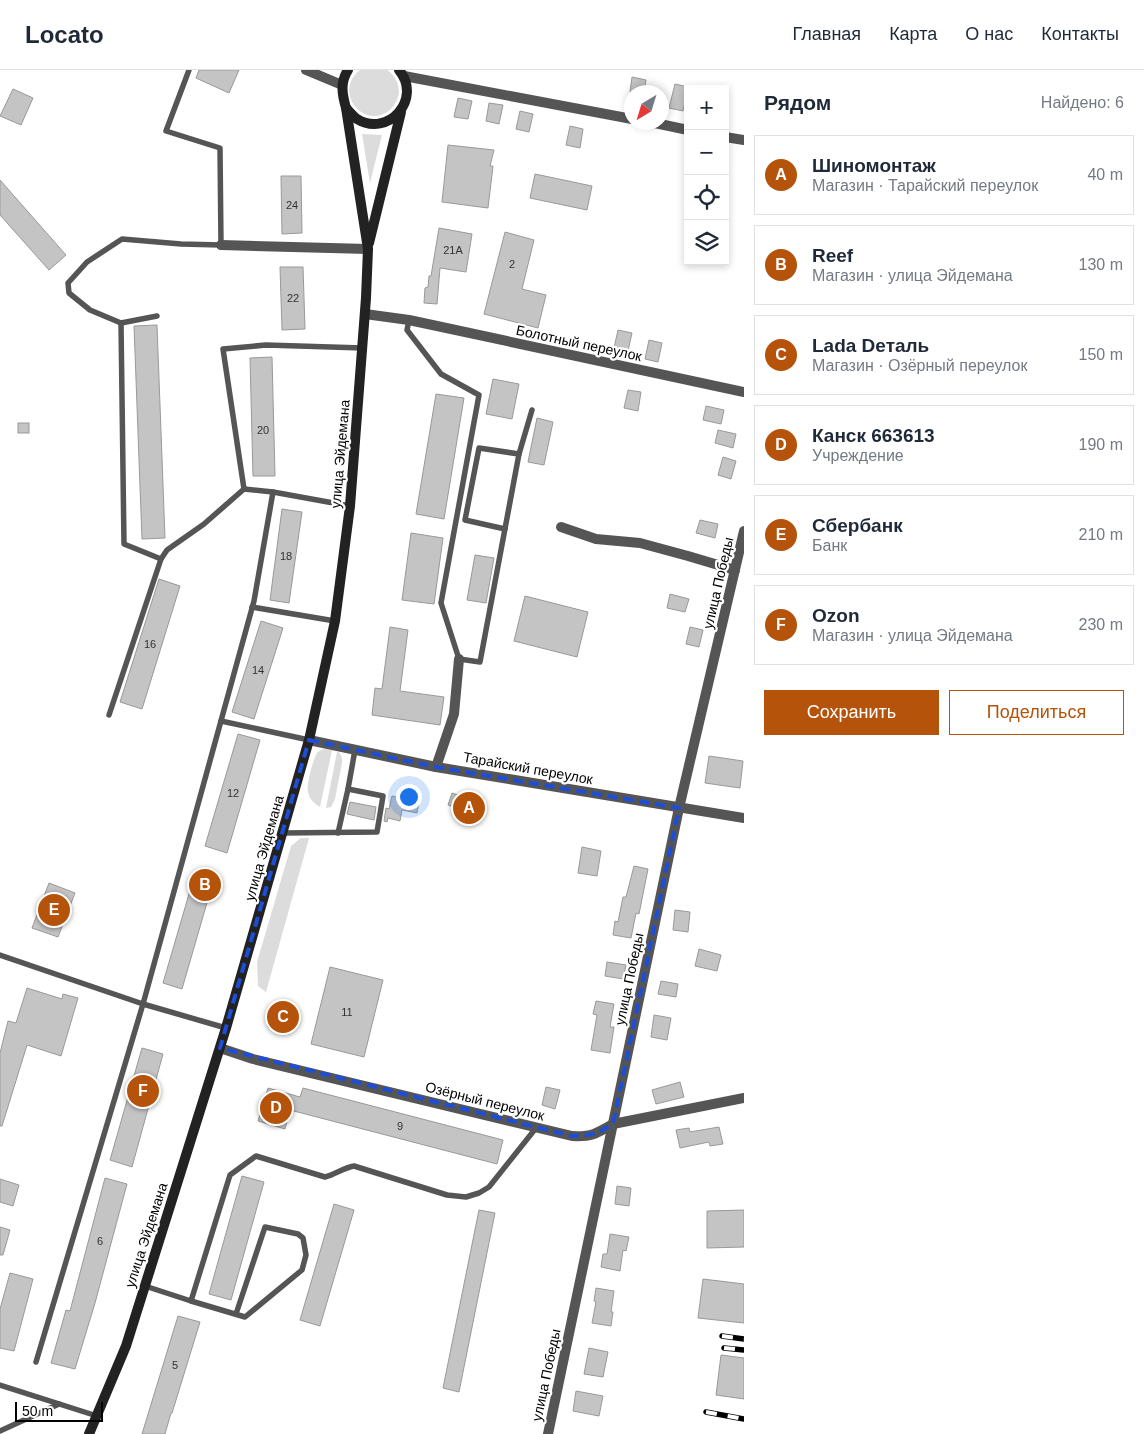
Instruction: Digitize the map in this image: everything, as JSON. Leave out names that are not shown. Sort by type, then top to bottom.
[{"type":"main road","points":[[347,70],[342,86],[342,96],[346,108],[368,249]]},
{"type":"main road","points":[[368,249],[400,112],[406,100],[408,89],[402,72]]},
{"type":"main road","points":[[346,108],[358,119],[374,124],[388,121],[400,112]]},
{"type":"main road","name":"улица Эйдемана","points":[[90,1434],[126,1346],[145,1286],[220,1048],[309,740],[335,621],[350,506],[363,348],[368,249]]},
{"type":"street","points":[[306,70],[342,86]]},
{"type":"street","points":[[402,72],[624,117]]},
{"type":"street","points":[[669,126],[684,129]]},
{"type":"street","points":[[729,138],[744,140]]},
{"type":"street","points":[[221,245],[368,249]]},
{"type":"street","name":"Болотный переулок","points":[[365,314],[409,320],[744,392]]},
{"type":"street","points":[[561,527],[596,539],[640,543],[688,556],[739,565]]},
{"type":"street","name":"улица Победы","points":[[548,1434],[679,808],[739,565],[744,531]]},
{"type":"street","points":[[436,767],[454,714],[459,659]]},
{"type":"street","name":"Тарайский переулок","points":[[309,740],[436,767],[744,818]]},
{"type":"street","name":"Озёрный переулок","points":[[220,1048],[253,1059],[572,1136],[585,1137],[613,1124],[744,1098]]},
{"type":"lane","points":[[157,316],[120,323],[90,310],[70,293],[68,283],[87,262],[122,239],[221,245],[220,148],[166,131],[189,70]]},
{"type":"lane","points":[[409,320],[407,330],[441,374],[479,395],[442,603],[459,659],[480,662],[519,454],[532,410]]},
{"type":"lane","points":[[120,323],[124,544],[161,558]]},
{"type":"lane","points":[[244,489],[223,349],[266,345],[363,348]]},
{"type":"lane","points":[[505,529],[465,520],[479,448],[519,454]]},
{"type":"lane","points":[[109,716],[161,558],[167,550],[204,524],[244,489],[273,492],[350,506]]},
{"type":"lane","points":[[36,1362],[142,1004],[221,721],[252,607],[273,492]]},
{"type":"lane","points":[[252,607],[335,621]]},
{"type":"lane","points":[[221,721],[309,740]]},
{"type":"lane","points":[[338,833],[355,750]]},
{"type":"lane","points":[[283,833],[376,832],[383,796],[348,789]]},
{"type":"lane","points":[[0,955],[142,1004],[226,1028]]},
{"type":"lane","points":[[190,1301],[230,1174],[256,1156],[325,1177],[334,1175],[343,1168],[354,1166],[447,1195],[466,1197],[479,1193],[489,1187],[536,1128]]},
{"type":"lane","points":[[145,1286],[245,1317],[302,1270],[306,1255],[303,1238],[298,1234],[265,1227],[236,1314]]},
{"type":"lane","points":[[0,1385],[97,1416]]},
{"type":"lane","points":[[0,1431],[58,1404]]},
{"type":"highlighted area","points":[[309,740],[436,767],[679,808],[613,1124],[595,1134],[572,1136],[220,1048]]},
{"type":"shaded area","points":[[360,70],[387,70],[394,77],[399,93],[396,102],[390,110],[380,115],[370,116],[355,106],[350,98],[349,88],[352,79]]},
{"type":"shaded area","points":[[362,134],[382,135],[370,183]]},
{"type":"shaded area","points":[[324,749],[332,750],[320,807],[311,799],[308,784],[315,756]]},
{"type":"shaded area","points":[[337,752],[339,752],[342,758],[342,763],[335,799],[331,807],[326,808]]},
{"type":"shaded area","points":[[301,838],[309,838],[266,992],[258,986],[257,962],[291,846]]},
{"type":"building","points":[[199,70],[239,70],[229,93],[196,78]]},
{"type":"building","points":[[632,77],[646,80],[645,85],[631,85]]},
{"type":"building","points":[[675,84],[684,86],[683,111],[669,108]]},
{"type":"building","points":[[13,89],[33,98],[21,125],[0,116]]},
{"type":"building","points":[[458,98],[472,101],[468,119],[454,117]]},
{"type":"building","points":[[489,103],[503,105],[499,124],[486,121]]},
{"type":"building","points":[[520,111],[533,114],[529,132],[516,129]]},
{"type":"building","points":[[570,126],[583,129],[580,148],[566,145]]},
{"type":"building","points":[[448,145],[494,150],[490,166],[493,166],[488,208],[442,202]]},
{"type":"building","points":[[535,174],[592,186],[587,210],[530,198]]},
{"type":"building","points":[[281,176],[301,176],[302,233],[282,234]]},
{"type":"building","points":[[0,180],[66,255],[49,270],[0,215]]},
{"type":"building","points":[[439,228],[472,234],[466,272],[440,268],[437,304],[424,303],[425,288],[428,287],[429,276],[431,276]]},
{"type":"building","points":[[505,232],[534,240],[522,289],[546,295],[538,328],[484,314]]},
{"type":"building","points":[[280,267],[303,267],[305,329],[282,330]]},
{"type":"building","points":[[157,325],[165,538],[142,539],[134,326]]},
{"type":"building","points":[[618,330],[632,333],[628,351],[614,348]]},
{"type":"building","points":[[649,340],[662,343],[658,362],[645,359]]},
{"type":"building","points":[[272,357],[275,476],[253,476],[250,358]]},
{"type":"building","points":[[493,379],[519,384],[512,419],[486,414]]},
{"type":"building","points":[[628,390],[641,392],[638,411],[624,408]]},
{"type":"building","points":[[436,394],[464,398],[444,519],[416,514]]},
{"type":"building","points":[[706,406],[724,410],[721,424],[703,420]]},
{"type":"building","points":[[537,418],[553,422],[544,465],[528,462]]},
{"type":"building","points":[[18,423],[29,423],[29,433],[18,433]]},
{"type":"building","points":[[718,430],[736,434],[733,448],[715,443]]},
{"type":"building","points":[[723,457],[736,461],[731,479],[718,475]]},
{"type":"building","points":[[282,509],[302,512],[289,603],[270,600]]},
{"type":"building","points":[[700,520],[718,524],[715,538],[696,533]]},
{"type":"building","points":[[411,533],[443,538],[434,604],[402,600]]},
{"type":"building","points":[[475,555],[494,558],[486,603],[467,600]]},
{"type":"building","points":[[159,579],[180,586],[142,709],[120,702]]},
{"type":"building","points":[[670,594],[689,599],[685,612],[667,608]]},
{"type":"building","points":[[525,596],[588,612],[577,657],[514,641]]},
{"type":"building","points":[[261,621],[283,628],[254,719],[232,712]]},
{"type":"building","points":[[390,627],[408,630],[400,691],[444,697],[440,725],[372,715],[375,688],[382,689]]},
{"type":"building","points":[[690,627],[703,630],[699,647],[686,644]]},
{"type":"building","points":[[238,734],[260,740],[227,853],[205,846]]},
{"type":"building","points":[[709,756],[743,761],[740,788],[705,783]]},
{"type":"building","points":[[452,793],[472,800],[474,794],[484,798],[477,820],[466,817],[468,811],[448,805]]},
{"type":"building","points":[[392,796],[419,802],[417,813],[402,810],[400,821],[388,818],[387,822],[384,821],[386,808],[389,809]]},
{"type":"building","points":[[350,802],[376,807],[374,820],[347,814]]},
{"type":"building","points":[[582,847],[601,851],[597,876],[578,873]]},
{"type":"building","points":[[634,866],[648,869],[639,914],[636,913],[631,938],[613,935],[615,921],[618,922],[623,897],[626,897]]},
{"type":"building","points":[[196,870],[215,875],[182,989],[163,983]]},
{"type":"building","points":[[49,883],[75,893],[58,937],[32,928]]},
{"type":"building","points":[[675,910],[690,912],[688,932],[673,930]]},
{"type":"building","points":[[699,949],[721,955],[717,971],[695,966]]},
{"type":"building","points":[[607,962],[626,965],[623,979],[605,976]]},
{"type":"building","points":[[330,967],[383,980],[364,1057],[311,1044]]},
{"type":"building","points":[[661,981],[678,984],[676,997],[658,994]]},
{"type":"building","points":[[27,988],[62,999],[63,994],[78,998],[61,1056],[27,1045],[2,1126],[0,1126],[0,1053],[8,1021],[16,1023]]},
{"type":"building","points":[[277,1001],[298,1008],[289,1034],[268,1027]]},
{"type":"building","points":[[596,1001],[614,1004],[610,1027],[614,1027],[610,1053],[591,1050],[597,1015],[593,1014]]},
{"type":"building","points":[[654,1015],[671,1018],[667,1040],[651,1037]]},
{"type":"building","points":[[142,1048],[163,1054],[132,1167],[110,1160]]},
{"type":"building","points":[[680,1082],[684,1097],[656,1104],[652,1090]]},
{"type":"building","points":[[546,1087],[560,1090],[555,1109],[542,1105]]},
{"type":"building","points":[[268,1088],[300,1097],[303,1088],[503,1140],[497,1164],[290,1110],[285,1129],[258,1121]]},
{"type":"building","points":[[719,1127],[723,1144],[710,1146],[709,1142],[680,1148],[676,1130],[689,1128],[690,1132]]},
{"type":"building","points":[[242,1176],[264,1182],[231,1300],[209,1294]]},
{"type":"building","points":[[105,1178],[127,1184],[75,1369],[51,1363],[66,1310],[70,1311]]},
{"type":"building","points":[[0,1179],[19,1185],[13,1206],[0,1202]]},
{"type":"building","points":[[617,1186],[631,1188],[629,1206],[615,1204]]},
{"type":"building","points":[[334,1204],[354,1210],[320,1326],[300,1320]]},
{"type":"building","points":[[479,1210],[495,1213],[459,1392],[443,1388]]},
{"type":"building","points":[[744,1210],[744,1247],[707,1248],[707,1211]]},
{"type":"building","points":[[0,1227],[10,1230],[3,1255],[0,1255]]},
{"type":"building","points":[[610,1234],[629,1237],[626,1251],[623,1250],[620,1271],[601,1267],[603,1254],[607,1254]]},
{"type":"building","points":[[10,1273],[33,1279],[14,1351],[0,1348],[0,1309]]},
{"type":"building","points":[[703,1279],[744,1284],[744,1323],[698,1318]]},
{"type":"building","points":[[596,1288],[614,1291],[611,1326],[592,1323],[596,1302],[594,1301]]},
{"type":"building","points":[[178,1316],[200,1322],[165,1434],[142,1434]]},
{"type":"building","points":[[589,1348],[608,1352],[603,1377],[584,1374]]},
{"type":"building","points":[[721,1355],[744,1358],[744,1399],[716,1395]]},
{"type":"building","points":[[576,1391],[603,1396],[599,1416],[573,1411]]},
{"type":"railway","points":[[722,1336],[744,1339]]},
{"type":"railway","points":[[724,1348],[744,1350]]},
{"type":"railway","points":[[706,1412],[744,1419]]},
{"type":"place","name":"Шиномонтаж","points":[[469,808]]},
{"type":"place","name":"Reef","points":[[205,885]]},
{"type":"place","name":"Сбербанк","points":[[54,910]]},
{"type":"place","name":"Lada Dеталь","points":[[283,1017]]},
{"type":"place","name":"Ozon","points":[[143,1091]]},
{"type":"place","name":"Канск 663613","points":[[276,1108]]}]
